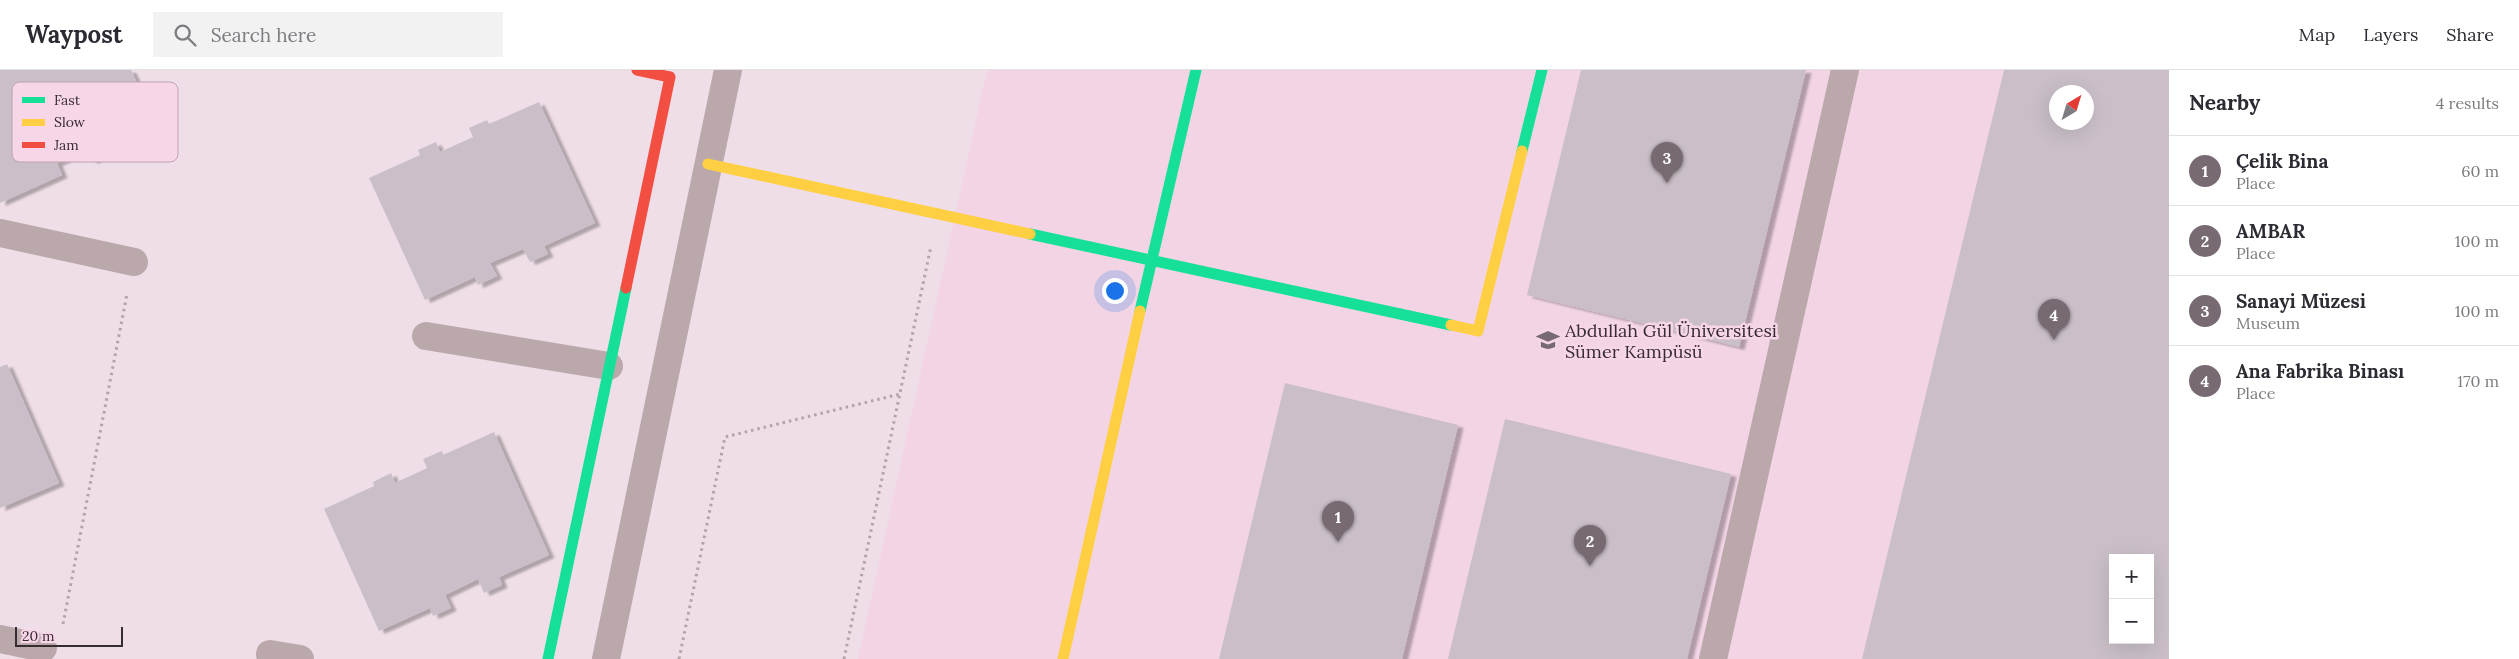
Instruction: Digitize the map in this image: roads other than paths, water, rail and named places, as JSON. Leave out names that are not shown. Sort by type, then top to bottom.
[{"type":"street","points":[[548,659],[670,77],[637,70]]},
{"type":"street","points":[[606,659],[728,70]]},
{"type":"street","points":[[1063,659],[1151,260],[1196,70]]},
{"type":"street","points":[[708,164],[1478,332],[1542,70]]},
{"type":"street","points":[[1713,659],[1845,70]]},
{"type":"street","points":[[0,233],[134,262]]},
{"type":"street","points":[[426,336],[609,366]]},
{"type":"street","points":[[0,639],[53,639]]},
{"type":"street","points":[[270,654],[300,659]]},
{"type":"place","name":"Sanayi Müzesi","points":[[1667,183]]},
{"type":"place","name":"Abdullah Gül Üniversitesi Sümer Kampüsü","points":[[1548,340]]},
{"type":"place","name":"Ana Fabrika Binası","points":[[2054,340]]},
{"type":"place","name":"Çelik Bina","points":[[1338,542]]},
{"type":"place","name":"AMBAR","points":[[1590,566]]}]
